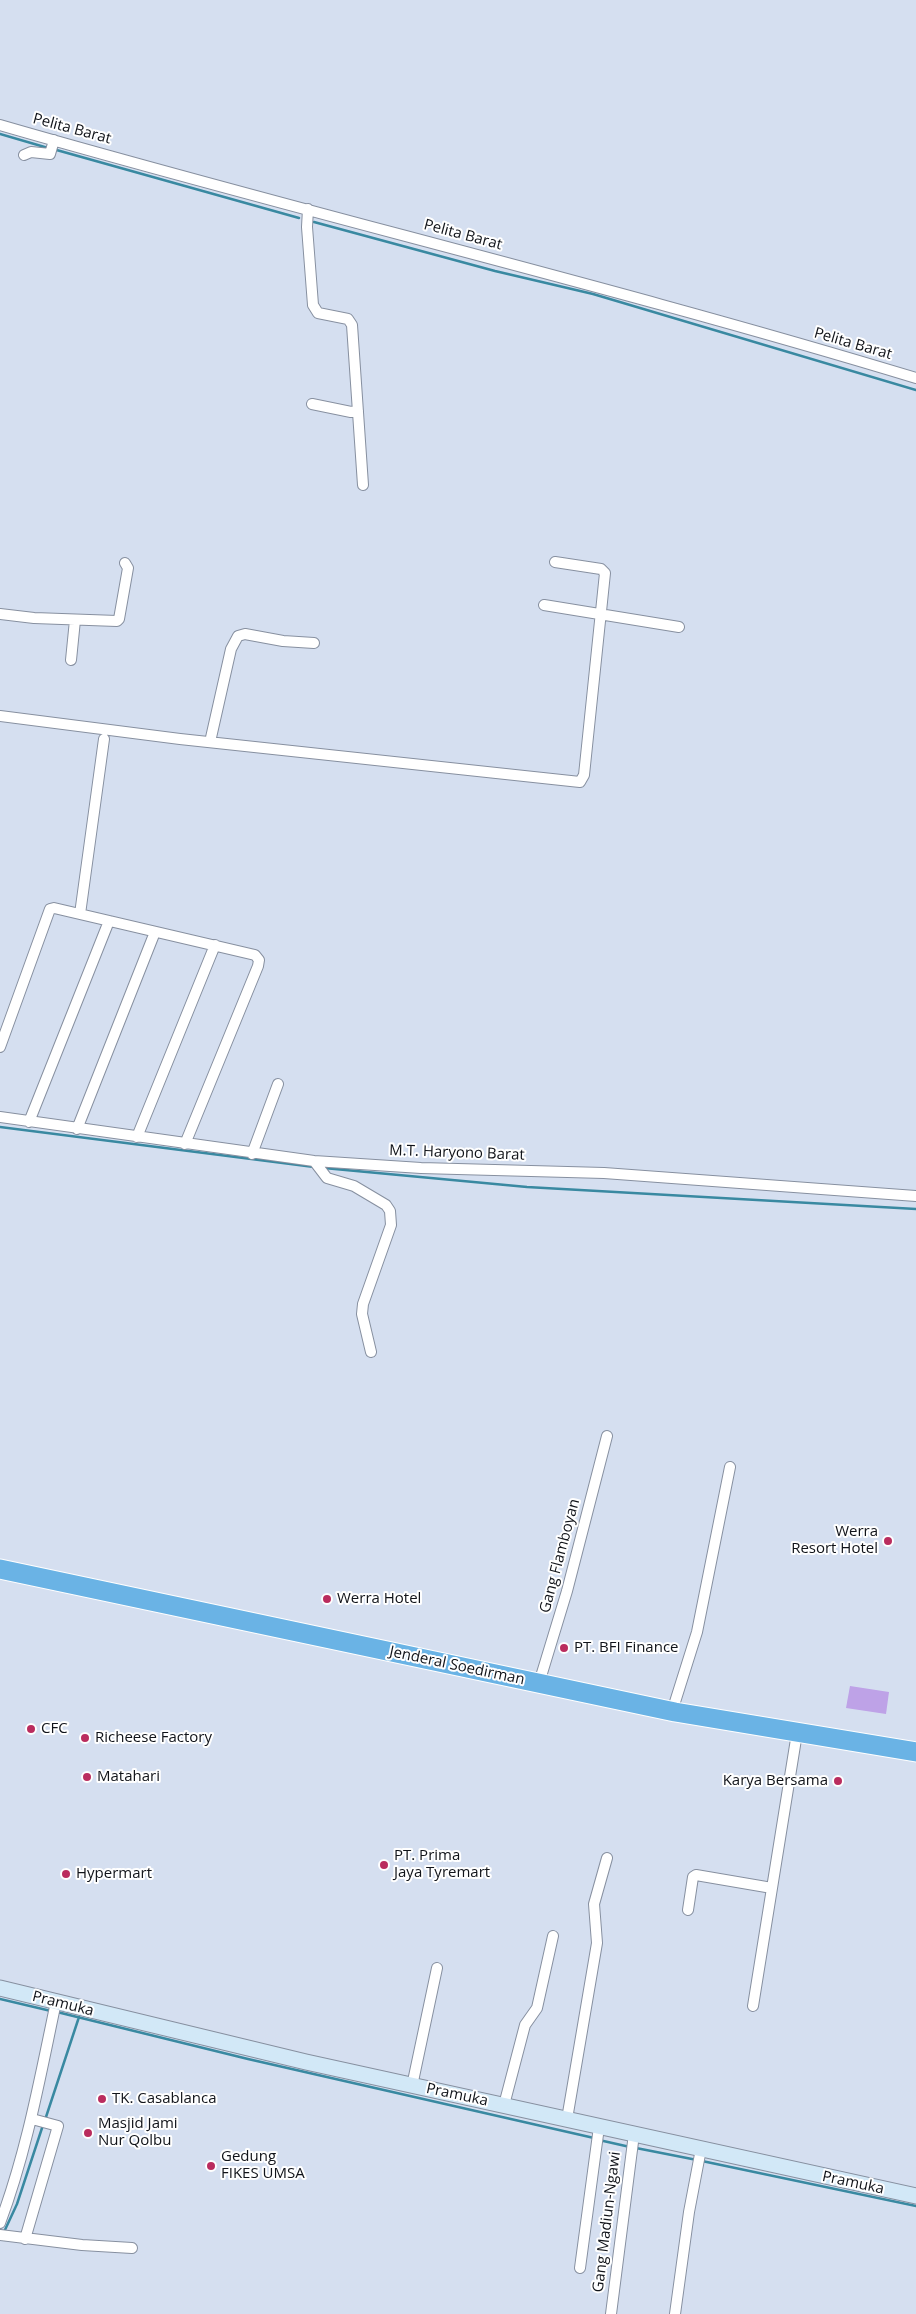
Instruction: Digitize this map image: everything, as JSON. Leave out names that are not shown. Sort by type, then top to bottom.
[{"type":"highway","name":"Jenderal Soedirman","points":[[0,1559],[180,1601],[541,1678],[916,1741]]},
{"type":"highway","name":"Jenderal Soedirman","points":[[0,1569],[180,1601]]},
{"type":"highway","name":"Jenderal Soedirman","points":[[541,1678],[675,1712],[916,1752]]},
{"type":"street","name":"Pelita Barat","points":[[0,125],[193,180],[559,276],[916,378]]},
{"type":"street","points":[[24,155],[31,152],[50,154],[54,140]]},
{"type":"street","points":[[308,209],[307,227],[313,305],[322,314],[348,319],[352,322],[363,485]]},
{"type":"street","points":[[312,404],[351,412],[358,411]]},
{"type":"street","points":[[0,716],[210,742],[580,782],[584,775],[604,570],[556,562]]},
{"type":"street","points":[[0,614],[114,622],[119,620],[128,568],[125,563]]},
{"type":"street","points":[[544,605],[679,627]]},
{"type":"street","points":[[71,660],[75,620]]},
{"type":"street","points":[[210,742],[231,649],[238,636],[245,634],[283,641],[314,643]]},
{"type":"street","points":[[80,914],[104,739]]},
{"type":"street","points":[[0,1047],[47,913],[54,908],[255,955],[259,960],[258,966],[185,1144]]},
{"type":"street","points":[[29,1122],[108,921]]},
{"type":"street","points":[[77,1129],[155,932]]},
{"type":"street","points":[[137,1137],[215,945]]},
{"type":"street","points":[[252,1154],[278,1084]]},
{"type":"street","name":"M.T. Haryono Barat","points":[[0,1117],[252,1154],[314,1161],[421,1168],[604,1173],[916,1196]]},
{"type":"street","points":[[314,1161],[327,1178],[354,1186],[386,1205],[390,1212],[391,1225],[363,1304],[362,1314],[371,1352]]},
{"type":"street","name":"Gang Flamboyan","points":[[541,1678],[567,1591],[607,1436]]},
{"type":"street","points":[[675,1702],[696,1632],[730,1467]]},
{"type":"street","points":[[753,2006],[797,1733]]},
{"type":"street","points":[[567,2119],[597,1943],[594,1904],[607,1858]]},
{"type":"street","points":[[688,1910],[693,1877],[696,1876],[772,1888]]},
{"type":"street","points":[[504,2106],[525,2025],[537,2008],[553,1936]]},
{"type":"street","points":[[412,2086],[436,1968]]},
{"type":"street","name":"Pramuka","points":[[0,1988],[55,2009],[567,2119],[632,2143],[701,2151],[916,2196]]},
{"type":"street","points":[[0,2223],[16,2178],[32,2119],[55,2009]]},
{"type":"street","points":[[20,2239],[58,2126],[32,2119]]},
{"type":"street","points":[[580,2268],[598,2131]]},
{"type":"street","name":"Gang Madiun-Ngawi","points":[[611,2314],[632,2143]]},
{"type":"street","points":[[675,2314],[701,2151]]},
{"type":"street","points":[[0,2235],[20,2239],[132,2248]]},
{"type":"shaded area","points":[[850,1686],[889,1692],[886,1714],[846,1708]]},
{"type":"waterway","points":[[0,134],[48,148]]},
{"type":"waterway","points":[[53,149],[299,218]]},
{"type":"waterway","points":[[314,222],[495,271],[593,294],[916,390]]},
{"type":"waterway","points":[[0,1127],[314,1167]]},
{"type":"waterway","points":[[324,1168],[527,1187],[916,1209]]},
{"type":"waterway","points":[[0,1999],[51,2011]]},
{"type":"waterway","points":[[57,2012],[248,2059],[594,2138]]},
{"type":"waterway","points":[[45,2120],[79,2017]]},
{"type":"waterway","points":[[4,2232],[17,2204],[43,2125]]},
{"type":"waterway","points":[[599,2140],[630,2147]]},
{"type":"waterway","points":[[636,2148],[697,2160]]},
{"type":"waterway","points":[[702,2161],[916,2206]]},
{"type":"place","name":"Werra Resort Hotel","points":[[888,1541]]},
{"type":"place","name":"Werra Hotel","points":[[327,1599]]},
{"type":"place","name":"PT. BFI Finance","points":[[564,1648]]},
{"type":"place","name":"CFC","points":[[31,1729]]},
{"type":"place","name":"Richeese Factory","points":[[85,1738]]},
{"type":"place","name":"Matahari","points":[[87,1777]]},
{"type":"place","name":"Karya Bersama","points":[[838,1781]]},
{"type":"place","name":"PT. Prima Jaya Tyremart","points":[[384,1865]]},
{"type":"place","name":"Hypermart","points":[[66,1874]]},
{"type":"place","name":"TK. Casablanca","points":[[102,2099]]},
{"type":"place","name":"Masjid Jami Nur Qolbu","points":[[88,2133]]},
{"type":"place","name":"Gedung FIKES UMSA","points":[[211,2166]]}]
